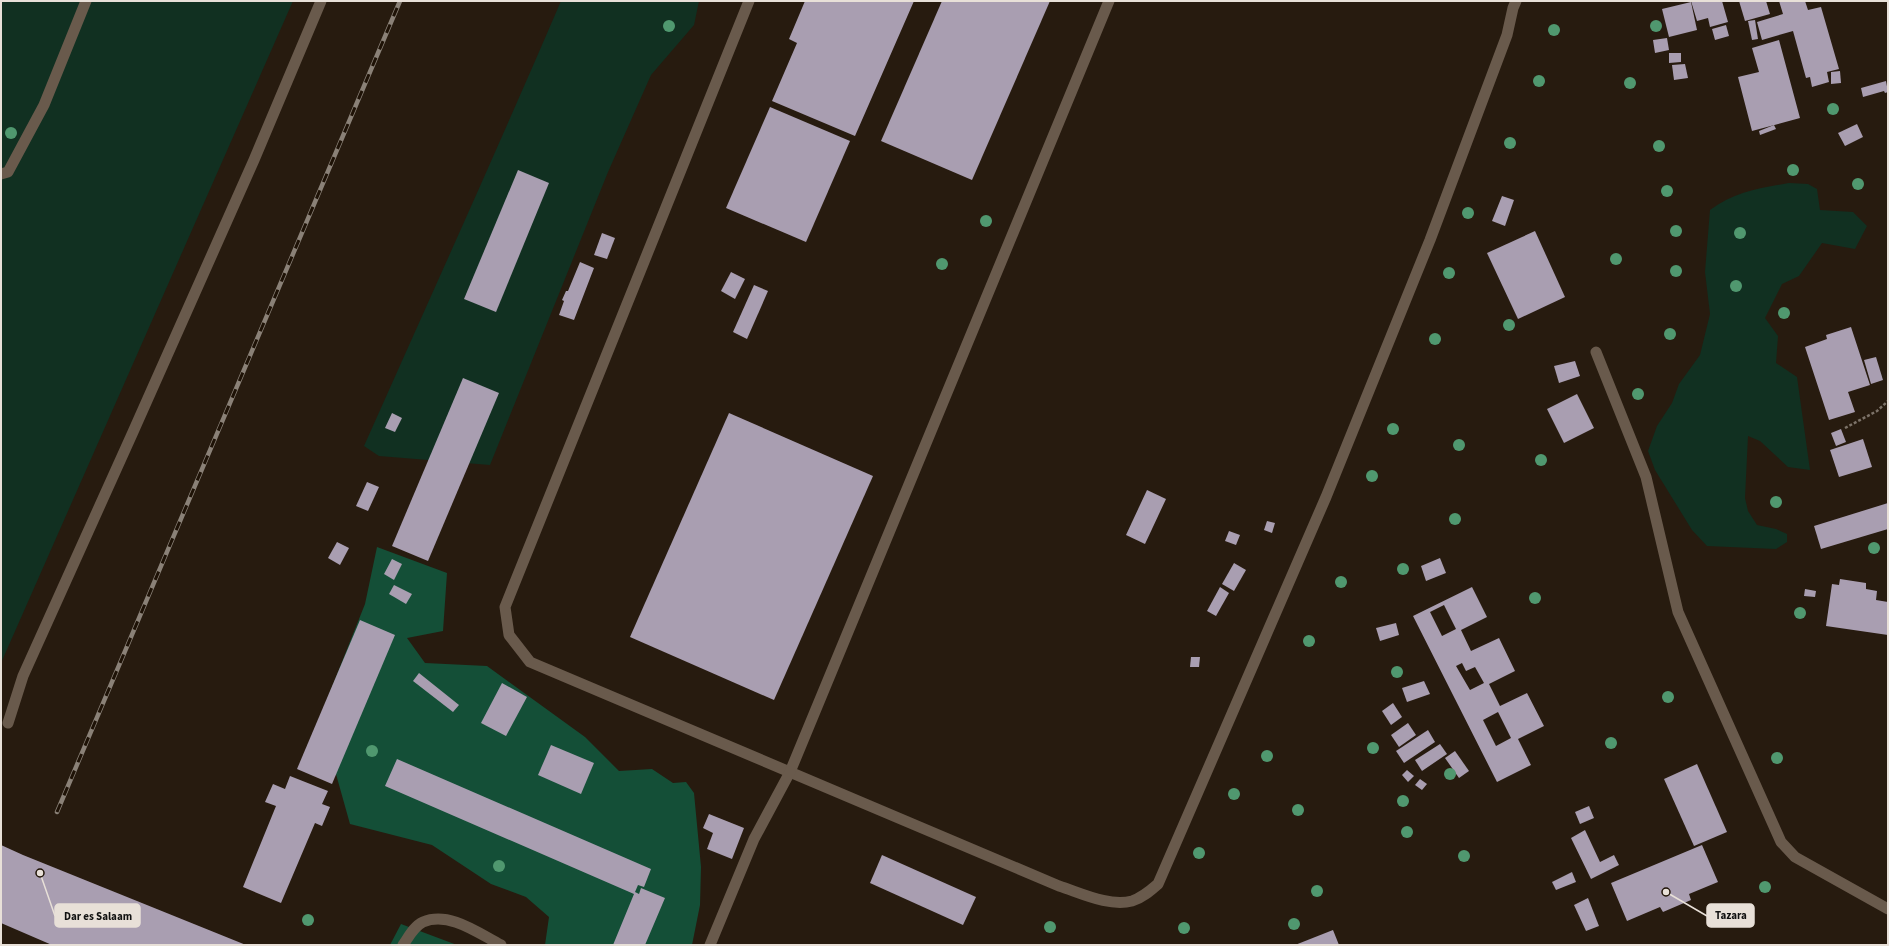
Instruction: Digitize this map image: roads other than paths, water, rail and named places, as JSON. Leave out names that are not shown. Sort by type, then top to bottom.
[{"type":"lane","points":[[1,174],[8,172],[44,105],[86,1]]},
{"type":"lane","points":[[8,723],[23,676],[140,418],[254,160],[322,1]]},
{"type":"lane","points":[[749,1],[505,607],[508,635],[530,662],[1059,886],[1116,902],[1132,901],[1146,894],[1158,884],[1322,504],[1430,240],[1507,35],[1514,3]]},
{"type":"lane","points":[[710,945],[754,839],[790,772],[1109,1]]},
{"type":"lane","points":[[1596,352],[1646,477],[1678,612],[1780,842],[1795,857],[1888,909]]},
{"type":"lane","points":[[402,945],[422,922],[442,918],[456,922],[501,945]]},
{"type":"railway","points":[[57,812],[400,1]]},
{"type":"place","name":"Dar es Salaam","points":[[40,873]]},
{"type":"place","name":"Tazara","points":[[1666,892]]}]
